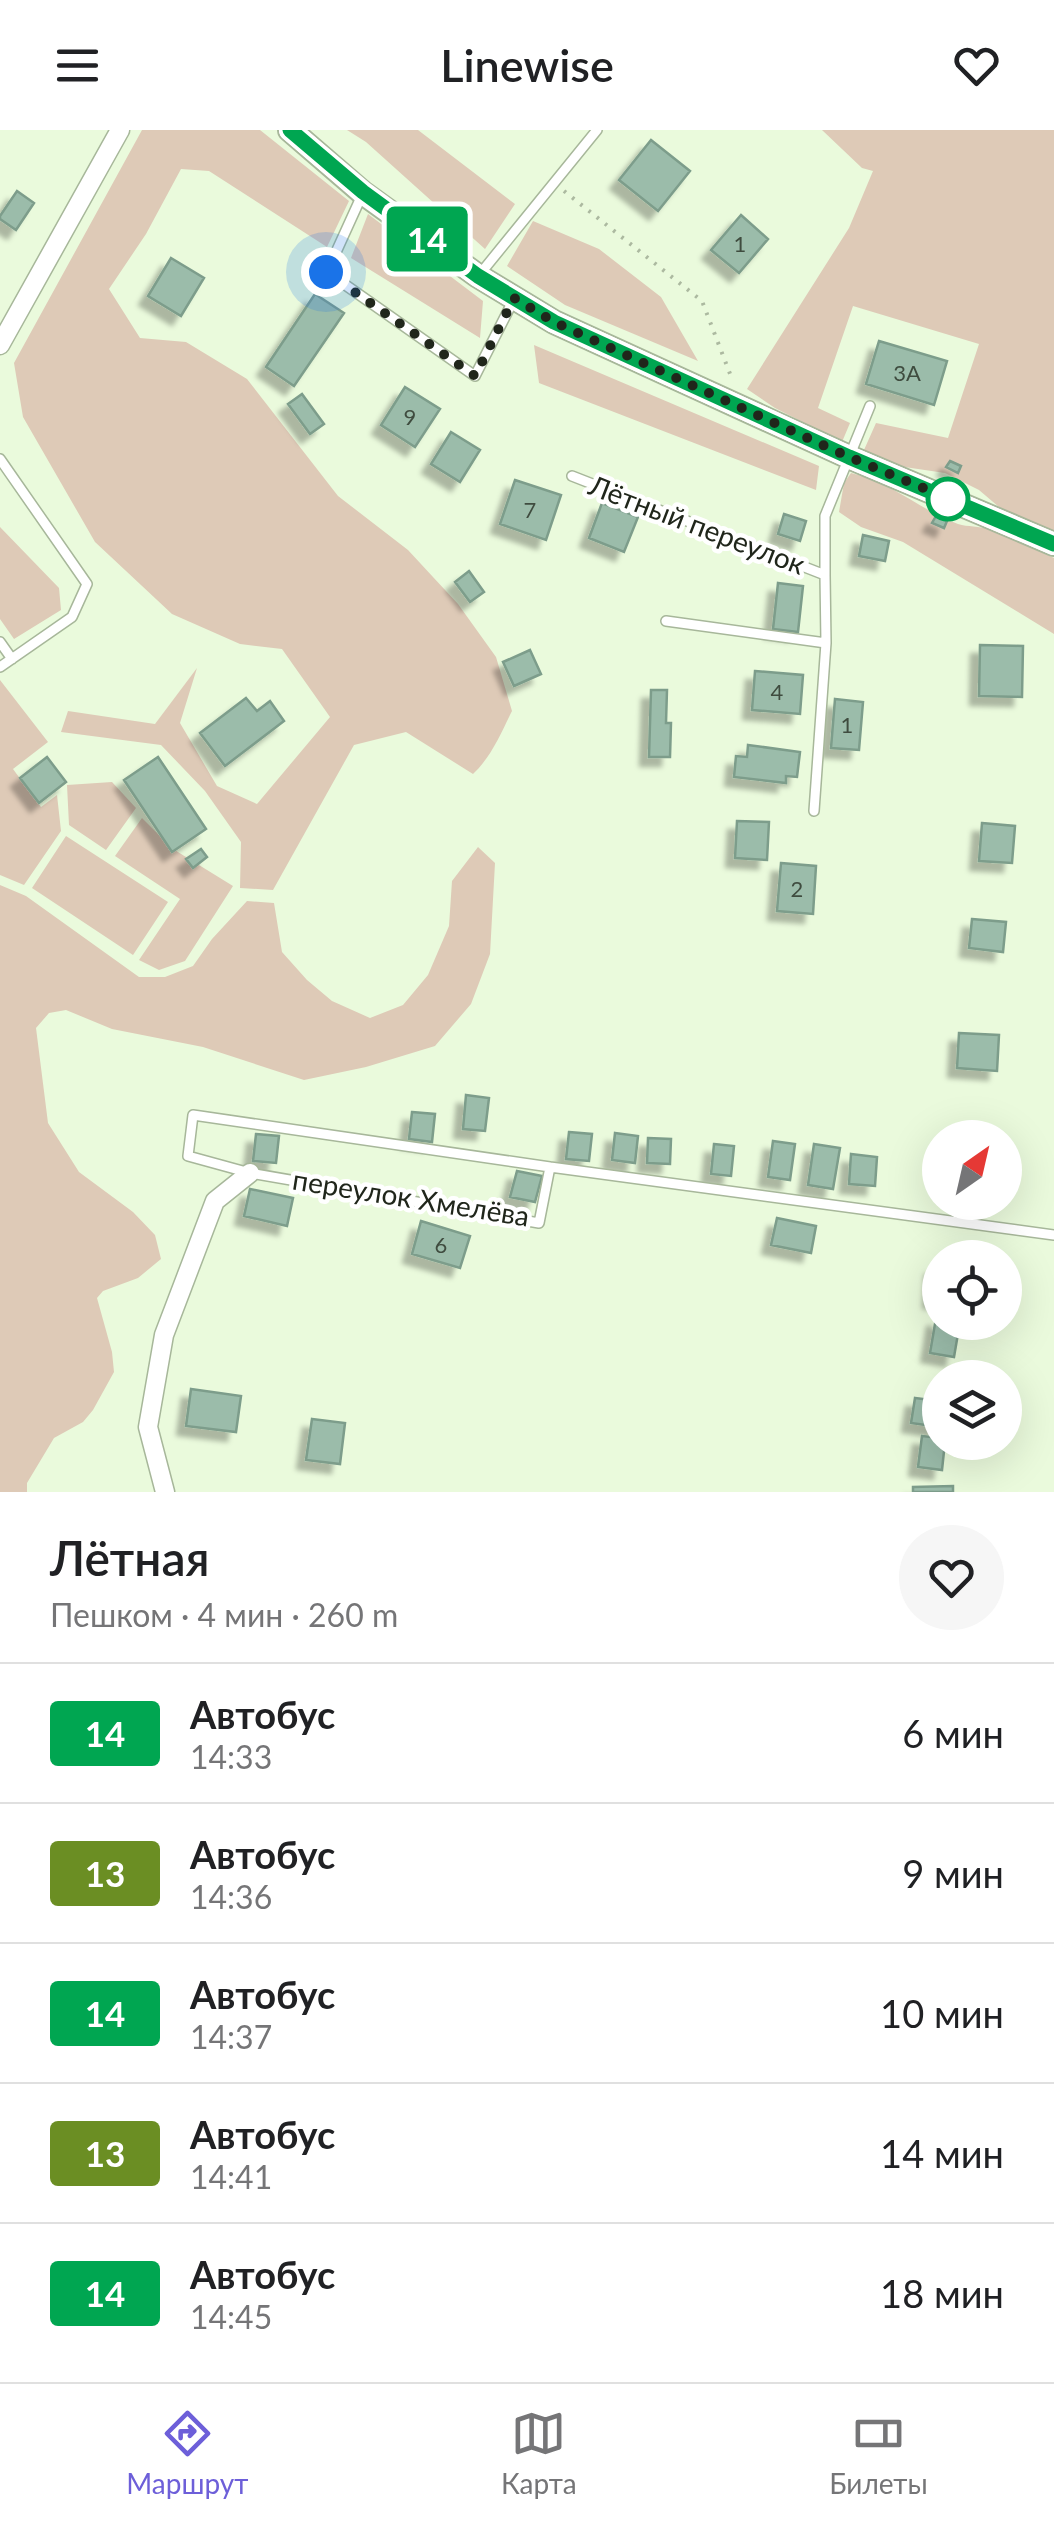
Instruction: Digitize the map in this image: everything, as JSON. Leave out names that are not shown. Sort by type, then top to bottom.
[{"type":"street","points":[[0,345],[120,130]]},
{"type":"street","points":[[290,130],[363,192],[478,276],[554,322],[849,457],[1054,544]]},
{"type":"street","points":[[165,1492],[148,1427],[164,1335],[215,1200],[250,1174]]},
{"type":"lane","points":[[478,276],[598,130]]},
{"type":"lane","points":[[363,192],[326,272],[475,376],[514,298]]},
{"type":"lane","points":[[825,575],[825,516],[870,406]]},
{"type":"lane","points":[[0,459],[87,584],[72,617],[0,666]]},
{"type":"lane","name":"Лётный переулок","points":[[572,476],[825,575],[826,642],[814,810]]},
{"type":"lane","points":[[666,621],[826,642]]},
{"type":"lane","points":[[0,642],[12,659]]},
{"type":"lane","points":[[250,1174],[188,1156],[194,1115],[550,1167]]},
{"type":"lane","name":"переулок Хмелёва","points":[[250,1174],[540,1223],[550,1167],[1054,1235]]},
{"type":"path","points":[[553,182],[702,301],[742,407]]},
{"type":"shaded area","points":[[142,130],[260,130],[349,201],[327,247],[209,171],[181,169],[146,234],[109,289],[140,338],[186,342],[247,379],[338,496],[408,550],[458,604],[496,657],[512,711],[491,752],[473,774],[406,732],[354,745],[273,890],[240,888],[241,842],[205,791],[161,745],[61,732],[68,711],[155,724],[197,668],[180,723],[217,786],[257,804],[330,717],[282,649],[240,644],[172,614],[95,542],[23,417],[14,363]]},
{"type":"shaded area","points":[[347,130],[418,130],[515,204],[485,249],[366,142]]},
{"type":"shaded area","points":[[822,130],[1054,130],[1054,533],[1006,513],[979,490],[945,473],[891,465],[864,450],[876,423],[948,438],[979,344],[853,306],[818,408],[850,423],[842,442],[747,389],[849,228],[873,171],[862,168]]},
{"type":"shaded area","points":[[368,214],[483,301],[480,338],[351,258]]},
{"type":"shaded area","points":[[533,221],[599,249],[661,297],[698,361],[565,305],[507,266]]},
{"type":"shaded area","points":[[534,345],[819,466],[816,490],[539,383]]},
{"type":"shaded area","points":[[851,473],[880,483],[958,524],[1014,538],[1054,558],[1054,634],[903,542],[861,527],[839,512],[844,483]]},
{"type":"shaded area","points":[[0,527],[59,588],[61,610],[14,639],[0,619]]},
{"type":"shaded area","points":[[0,680],[48,742],[13,769],[41,807],[57,795],[61,831],[24,885],[0,875]]},
{"type":"shaded area","points":[[112,782],[136,808],[106,850],[69,825],[67,785]]},
{"type":"shaded area","points":[[142,818],[173,849],[233,886],[185,961],[159,970],[139,960],[180,899],[115,856]]},
{"type":"shaded area","points":[[66,836],[168,902],[133,955],[32,888]]},
{"type":"shaded area","points":[[478,847],[495,863],[490,954],[471,1004],[435,1046],[304,1080],[203,1047],[112,1029],[66,1010],[49,1013],[36,1028],[48,1123],[79,1172],[133,1212],[155,1235],[161,1259],[138,1278],[103,1291],[97,1298],[114,1372],[83,1422],[54,1438],[27,1483],[27,1492],[0,1492],[0,885],[26,896],[139,977],[165,977],[193,966],[247,901],[274,903],[282,952],[332,1001],[370,1018],[403,1005],[428,975],[449,926],[452,881]]},
{"type":"building","points":[[651,140],[690,171],[658,211],[619,180]]},
{"type":"building","points":[[17,191],[34,203],[16,230],[0,216]]},
{"type":"building","points":[[741,215],[768,239],[739,273],[711,250]]},
{"type":"building","points":[[171,258],[204,278],[181,316],[148,296]]},
{"type":"building","points":[[315,294],[344,313],[294,386],[266,367]]},
{"type":"building","points":[[879,341],[947,361],[934,405],[866,384]]},
{"type":"building","points":[[405,387],[440,409],[415,447],[381,425]]},
{"type":"building","points":[[302,394],[324,424],[310,434],[288,404]]},
{"type":"building","points":[[451,432],[480,450],[460,482],[431,464]]},
{"type":"building","points":[[950,461],[961,466],[958,473],[946,467]]},
{"type":"building","points":[[515,480],[561,495],[546,540],[500,524]]},
{"type":"building","points":[[602,503],[638,517],[624,552],[589,538]]},
{"type":"building","points":[[784,514],[806,521],[800,541],[778,534]]},
{"type":"building","points":[[936,516],[947,521],[944,528],[932,523]]},
{"type":"building","points":[[863,535],[889,541],[885,561],[859,556]]},
{"type":"building","points":[[469,571],[484,592],[470,602],[455,582]]},
{"type":"building","points":[[778,583],[803,586],[798,632],[773,629]]},
{"type":"building","points":[[980,645],[1023,646],[1022,697],[979,696]]},
{"type":"building","points":[[530,650],[541,674],[514,686],[503,662]]},
{"type":"building","points":[[755,671],[803,675],[800,714],[752,710]]},
{"type":"building","points":[[651,690],[667,690],[670,757],[649,757]]},
{"type":"building","points":[[246,698],[257,711],[270,701],[284,721],[225,766],[200,733]]},
{"type":"building","points":[[835,699],[863,702],[859,750],[831,748]]},
{"type":"building","points":[[748,745],[800,752],[797,777],[786,776],[786,783],[734,777],[736,756],[747,757]]},
{"type":"building","points":[[47,757],[66,782],[39,803],[20,778]]},
{"type":"building","points":[[158,757],[206,829],[172,852],[124,780]]},
{"type":"building","points":[[737,821],[769,822],[767,860],[735,858]]},
{"type":"building","points":[[982,823],[1015,826],[1012,863],[979,861]]},
{"type":"building","points":[[201,849],[207,857],[193,868],[186,859]]},
{"type":"building","points":[[781,863],[816,866],[813,914],[777,911]]},
{"type":"building","points":[[972,919],[1006,922],[1003,952],[969,948]]},
{"type":"building","points":[[959,1033],[999,1035],[997,1071],[957,1068]]},
{"type":"building","points":[[466,1095],[489,1098],[485,1131],[463,1129]]},
{"type":"building","points":[[412,1112],[435,1114],[432,1142],[409,1139]]},
{"type":"building","points":[[569,1132],[592,1134],[589,1161],[566,1159]]},
{"type":"building","points":[[615,1133],[638,1136],[635,1163],[612,1160]]},
{"type":"building","points":[[256,1134],[279,1136],[276,1163],[253,1161]]},
{"type":"building","points":[[648,1138],[671,1139],[670,1164],[647,1163]]},
{"type":"building","points":[[773,1141],[795,1144],[790,1180],[768,1177]]},
{"type":"building","points":[[714,1144],[734,1146],[731,1176],[711,1174]]},
{"type":"building","points":[[814,1144],[840,1148],[833,1189],[808,1185]]},
{"type":"building","points":[[851,1154],[877,1157],[875,1186],[849,1184]]},
{"type":"building","points":[[517,1171],[542,1176],[535,1202],[510,1197]]},
{"type":"building","points":[[250,1189],[293,1198],[287,1226],[244,1216]]},
{"type":"building","points":[[777,1218],[816,1226],[811,1253],[771,1245]]},
{"type":"building","points":[[421,1221],[470,1236],[460,1268],[412,1254]]},
{"type":"building","points":[[932,1340],[957,1340],[954,1357],[930,1353]]},
{"type":"building","points":[[191,1389],[241,1396],[236,1432],[186,1426]]},
{"type":"building","points":[[915,1398],[922,1399],[922,1425],[911,1423]]},
{"type":"building","points":[[312,1419],[345,1423],[340,1464],[306,1460]]},
{"type":"building","points":[[922,1436],[922,1460],[943,1460],[942,1470],[918,1467]]},
{"type":"building","points":[[953,1486],[953,1492],[913,1492],[913,1487]]},
{"type":"bus line","name":"14","points":[[290,130],[363,192],[478,276],[554,322],[849,457],[1054,544]]},
{"type":"route","points":[[326,272],[475,376],[514,298],[554,322],[952,500],[948,499]]}]
